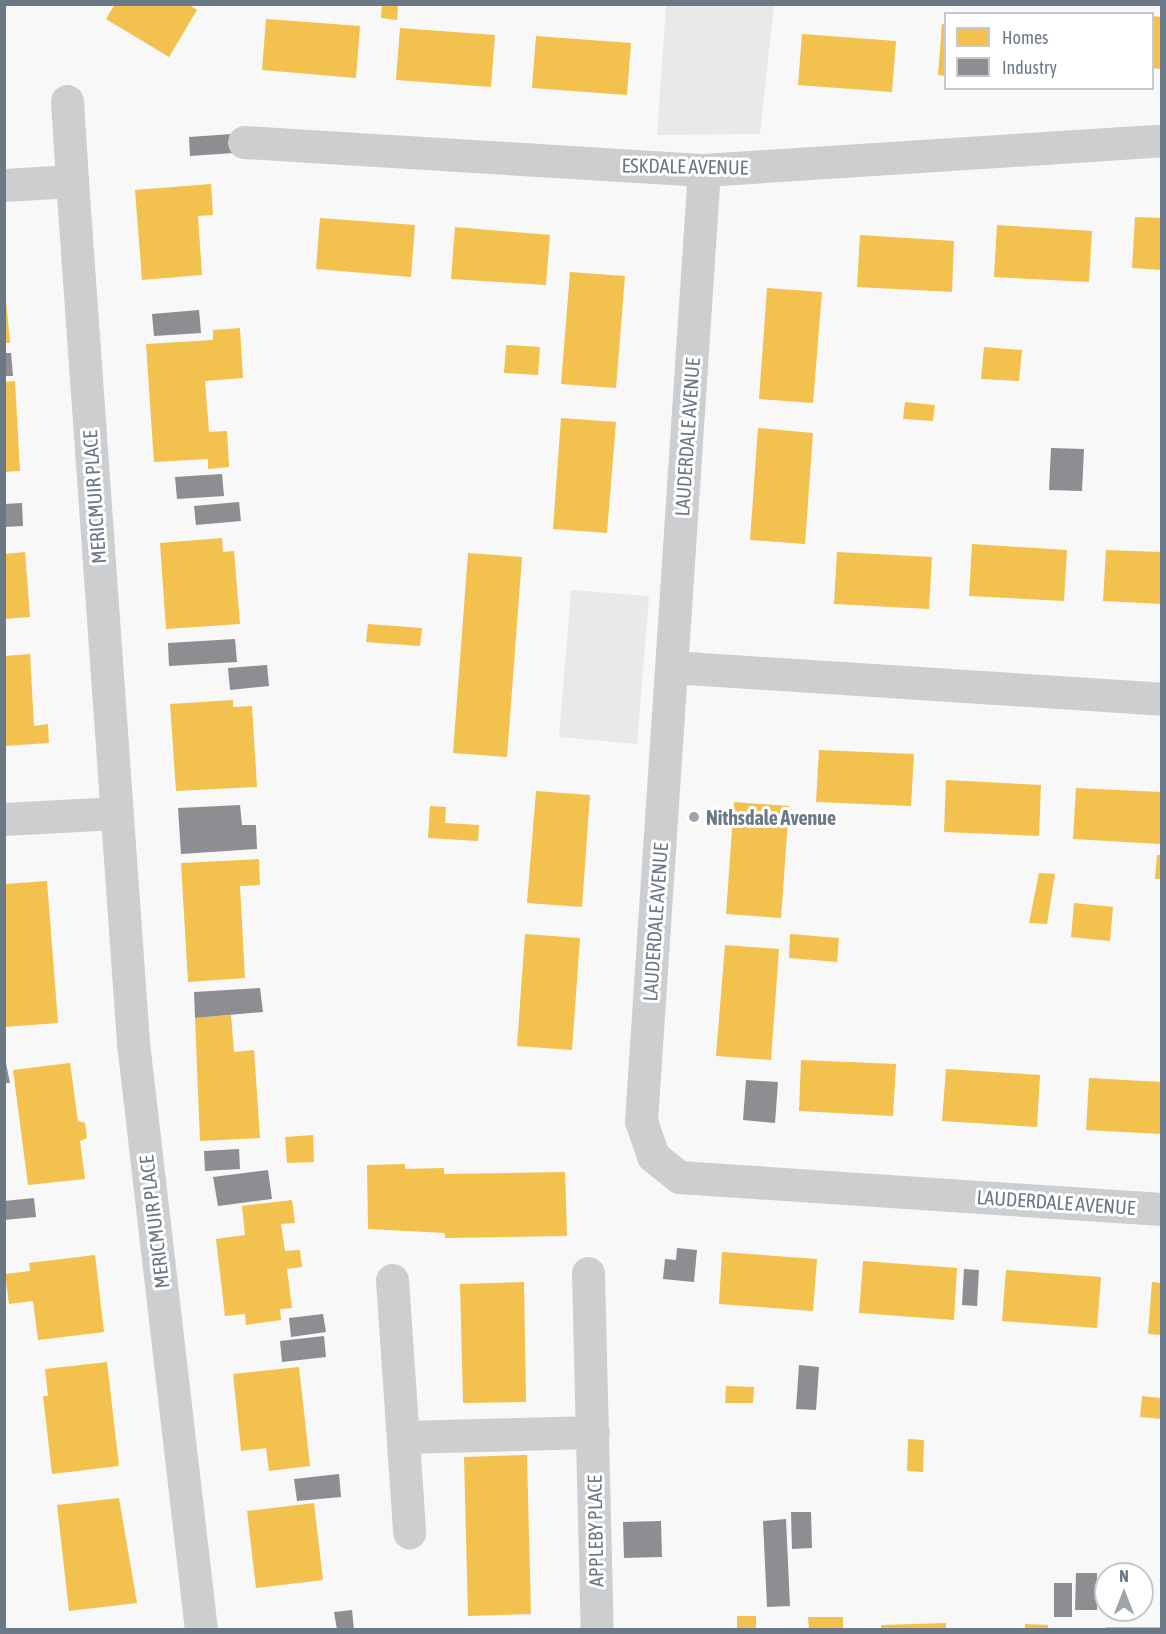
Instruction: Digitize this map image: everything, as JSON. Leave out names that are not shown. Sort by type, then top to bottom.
[{"type":"street","name":"MERICMUIR PLACE","points":[[67,101],[133,1043],[201,1629]]},
{"type":"street","name":"ESKDALE AVENUE","points":[[244,142],[704,170],[1161,140]]},
{"type":"street","name":"LAUDERDALE AVENUE","points":[[704,170],[641,1121],[653,1156],[679,1177],[1161,1209]]},
{"type":"street","points":[[4,185],[72,181]]},
{"type":"street","points":[[672,667],[1161,699]]},
{"type":"street","points":[[4,819],[116,813]]},
{"type":"street","name":"APPLEBY PLACE","points":[[588,1273],[597,1629]]},
{"type":"street","points":[[392,1280],[409,1532]]},
{"type":"street","points":[[403,1437],[592,1432]]},
{"type":"shaded area","points":[[666,5],[774,5],[760,134],[657,135]]},
{"type":"shaded area","points":[[571,590],[649,596],[637,744],[559,737]]},
{"type":"building: Homes","points":[[115,4],[188,4],[197,10],[169,57],[106,19]]},
{"type":"building: Homes","points":[[382,4],[398,4],[397,20],[381,18]]},
{"type":"building: Homes","points":[[1154,16],[1161,17],[1161,69],[1154,68]]},
{"type":"building: Homes","points":[[266,19],[360,26],[356,78],[262,70]]},
{"type":"building: Homes","points":[[942,24],[944,24],[944,76],[938,75]]},
{"type":"building: Homes","points":[[400,28],[495,35],[491,87],[396,80]]},
{"type":"building: Homes","points":[[802,34],[896,41],[892,92],[798,85]]},
{"type":"building: Homes","points":[[536,36],[631,43],[627,95],[532,88]]},
{"type":"building: Homes","points":[[211,184],[213,215],[198,216],[202,275],[142,280],[135,190]]},
{"type":"building: Homes","points":[[1135,217],[1161,218],[1161,270],[1132,268]]},
{"type":"building: Homes","points":[[320,218],[415,225],[411,277],[316,269]]},
{"type":"building: Homes","points":[[997,225],[1092,231],[1089,282],[994,277]]},
{"type":"building: Homes","points":[[455,227],[550,235],[546,285],[451,279]]},
{"type":"building: Homes","points":[[860,235],[954,241],[952,292],[857,287]]},
{"type":"building: Homes","points":[[570,272],[625,276],[616,388],[561,384]]},
{"type":"building: Homes","points":[[4,279],[10,343],[4,343]]},
{"type":"building: Homes","points":[[767,288],[822,292],[813,403],[759,399]]},
{"type":"building: Homes","points":[[240,328],[243,378],[205,381],[209,432],[227,431],[229,467],[208,469],[208,459],[154,462],[146,344],[213,340],[213,330]]},
{"type":"building: Homes","points":[[506,345],[540,347],[538,375],[504,373]]},
{"type":"building: Homes","points":[[984,347],[1022,350],[1019,381],[981,379]]},
{"type":"building: Homes","points":[[15,381],[20,471],[4,472],[4,382]]},
{"type":"building: Homes","points":[[905,402],[935,405],[933,421],[903,419]]},
{"type":"building: Homes","points":[[561,418],[616,422],[607,533],[553,529]]},
{"type":"building: Homes","points":[[758,428],[813,433],[805,544],[750,540]]},
{"type":"building: Homes","points":[[222,538],[223,552],[234,551],[240,624],[166,629],[160,543]]},
{"type":"building: Homes","points":[[972,544],[1067,550],[1064,601],[969,596]]},
{"type":"building: Homes","points":[[1106,550],[1161,552],[1161,604],[1103,601]]},
{"type":"building: Homes","points":[[25,552],[30,617],[4,619],[4,554]]},
{"type":"building: Homes","points":[[837,552],[932,557],[929,609],[834,604]]},
{"type":"building: Homes","points":[[468,553],[522,557],[507,757],[453,753]]},
{"type":"building: Homes","points":[[368,624],[422,628],[420,646],[366,642]]},
{"type":"building: Homes","points":[[30,654],[34,726],[48,724],[49,743],[4,746],[4,656]]},
{"type":"building: Homes","points":[[233,700],[233,707],[252,706],[257,787],[176,791],[170,704]]},
{"type":"building: Homes","points":[[819,750],[914,754],[911,806],[816,802]]},
{"type":"building: Homes","points":[[946,780],[1041,785],[1039,836],[944,832]]},
{"type":"building: Homes","points":[[1076,788],[1161,792],[1161,844],[1073,839]]},
{"type":"building: Homes","points":[[536,791],[590,795],[582,907],[527,903]]},
{"type":"building: Homes","points":[[734,802],[789,806],[781,918],[726,914]]},
{"type":"building: Homes","points":[[430,806],[446,807],[445,823],[479,825],[478,841],[428,838]]},
{"type":"building: Homes","points":[[1157,855],[1161,855],[1161,879],[1155,879]]},
{"type":"building: Homes","points":[[259,859],[260,885],[240,886],[245,978],[188,982],[181,863]]},
{"type":"building: Homes","points":[[1039,873],[1055,874],[1047,924],[1029,923]]},
{"type":"building: Homes","points":[[47,881],[58,1023],[4,1027],[4,884]]},
{"type":"building: Homes","points":[[1074,903],[1113,907],[1110,941],[1071,937]]},
{"type":"building: Homes","points":[[525,934],[580,938],[572,1050],[517,1046]]},
{"type":"building: Homes","points":[[790,934],[839,938],[837,962],[789,958]]},
{"type":"building: Homes","points":[[725,945],[779,949],[771,1060],[716,1056]]},
{"type":"building: Homes","points":[[231,1015],[234,1052],[254,1050],[260,1138],[200,1141],[195,1018]]},
{"type":"building: Homes","points":[[801,1060],[896,1064],[893,1116],[799,1111]]},
{"type":"building: Homes","points":[[70,1063],[78,1121],[85,1123],[87,1138],[80,1141],[85,1179],[28,1185],[13,1070]]},
{"type":"building: Homes","points":[[946,1069],[1040,1075],[1037,1127],[942,1121]]},
{"type":"building: Homes","points":[[1089,1078],[1161,1082],[1161,1134],[1086,1130]]},
{"type":"building: Homes","points":[[313,1135],[314,1162],[287,1163],[285,1137]]},
{"type":"building: Homes","points":[[405,1164],[405,1169],[444,1168],[444,1174],[565,1172],[567,1236],[445,1238],[445,1233],[368,1229],[367,1165]]},
{"type":"building: Homes","points":[[292,1200],[295,1223],[281,1224],[285,1251],[300,1250],[302,1267],[287,1269],[292,1308],[280,1309],[281,1320],[246,1325],[245,1314],[225,1316],[216,1239],[245,1235],[242,1206]]},
{"type":"building: Homes","points":[[722,1252],[817,1259],[813,1311],[719,1304]]},
{"type":"building: Homes","points":[[95,1255],[104,1332],[38,1340],[33,1301],[9,1304],[5,1274],[30,1271],[29,1263]]},
{"type":"building: Homes","points":[[863,1261],[957,1268],[954,1320],[859,1313]]},
{"type":"building: Homes","points":[[1006,1270],[1101,1277],[1097,1328],[1002,1321]]},
{"type":"building: Homes","points":[[524,1282],[526,1402],[463,1403],[460,1284]]},
{"type":"building: Homes","points":[[1152,1282],[1161,1283],[1161,1335],[1148,1334]]},
{"type":"building: Homes","points":[[107,1362],[119,1466],[52,1474],[43,1396],[48,1396],[45,1369]]},
{"type":"building: Homes","points":[[299,1367],[310,1466],[269,1471],[266,1448],[241,1451],[233,1374]]},
{"type":"building: Homes","points":[[726,1386],[754,1387],[753,1403],[725,1403]]},
{"type":"building: Homes","points":[[1142,1396],[1161,1398],[1161,1419],[1140,1417]]},
{"type":"building: Homes","points":[[908,1439],[924,1440],[923,1472],[907,1471]]},
{"type":"building: Homes","points":[[527,1455],[531,1614],[468,1616],[464,1457]]},
{"type":"building: Homes","points":[[119,1498],[137,1603],[69,1611],[57,1505]]},
{"type":"building: Homes","points":[[314,1503],[323,1580],[256,1588],[247,1511]]},
{"type":"building: Homes","points":[[737,1616],[756,1616],[756,1629],[737,1629]]},
{"type":"building: Homes","points":[[808,1617],[843,1617],[843,1629],[809,1629]]},
{"type":"building: Homes","points":[[946,1623],[946,1629],[881,1629],[881,1625]]},
{"type":"building: Homes","points":[[1025,1624],[1048,1625],[1048,1629],[1025,1629]]},
{"type":"building: Homes","points":[[1106,1627],[1161,1627],[1161,1629],[1106,1629]]},
{"type":"building: Industry","points":[[232,134],[234,153],[190,156],[189,137]]},
{"type":"building: Industry","points":[[199,310],[201,333],[154,336],[152,314]]},
{"type":"building: Industry","points":[[4,353],[11,353],[13,376],[4,376]]},
{"type":"building: Industry","points":[[1051,448],[1084,449],[1082,491],[1049,490]]},
{"type":"building: Industry","points":[[222,474],[224,496],[177,499],[175,477]]},
{"type":"building: Industry","points":[[239,502],[241,521],[196,525],[194,506]]},
{"type":"building: Industry","points":[[22,503],[23,526],[4,527],[4,504]]},
{"type":"building: Industry","points":[[235,639],[237,662],[169,666],[168,643]]},
{"type":"building: Industry","points":[[267,665],[269,686],[230,690],[228,668]]},
{"type":"building: Industry","points":[[240,805],[242,825],[256,825],[257,849],[181,854],[178,808]]},
{"type":"building: Industry","points":[[260,988],[263,1012],[195,1018],[194,992]]},
{"type":"building: Industry","points":[[4,1053],[10,1083],[4,1083]]},
{"type":"building: Industry","points":[[746,1080],[778,1082],[775,1123],[743,1120]]},
{"type":"building: Industry","points":[[239,1149],[240,1169],[205,1171],[204,1151]]},
{"type":"building: Industry","points":[[268,1170],[272,1199],[218,1206],[213,1177]]},
{"type":"building: Industry","points":[[34,1198],[36,1217],[4,1220],[4,1201]]},
{"type":"building: Industry","points":[[677,1248],[697,1250],[694,1282],[663,1279],[665,1259],[676,1260]]},
{"type":"building: Industry","points":[[964,1269],[979,1270],[977,1306],[962,1305]]},
{"type":"building: Industry","points":[[323,1314],[326,1332],[291,1337],[289,1318]]},
{"type":"building: Industry","points":[[324,1336],[326,1357],[282,1362],[280,1341]]},
{"type":"building: Industry","points":[[799,1365],[819,1367],[816,1410],[796,1409]]},
{"type":"building: Industry","points":[[339,1474],[341,1497],[297,1501],[294,1479]]},
{"type":"building: Industry","points":[[791,1512],[811,1512],[812,1548],[792,1549]]},
{"type":"building: Industry","points":[[786,1519],[790,1606],[767,1607],[763,1521]]},
{"type":"building: Industry","points":[[661,1521],[662,1557],[624,1558],[623,1522]]},
{"type":"building: Industry","points":[[1076,1573],[1094,1573],[1094,1610],[1075,1610]]},
{"type":"building: Industry","points":[[1054,1583],[1072,1583],[1072,1617],[1054,1617]]},
{"type":"building: Industry","points":[[352,1610],[354,1630],[337,1630],[334,1612]]},
{"type":"place","name":"Nithsdale Avenue","points":[[694,817]]}]
